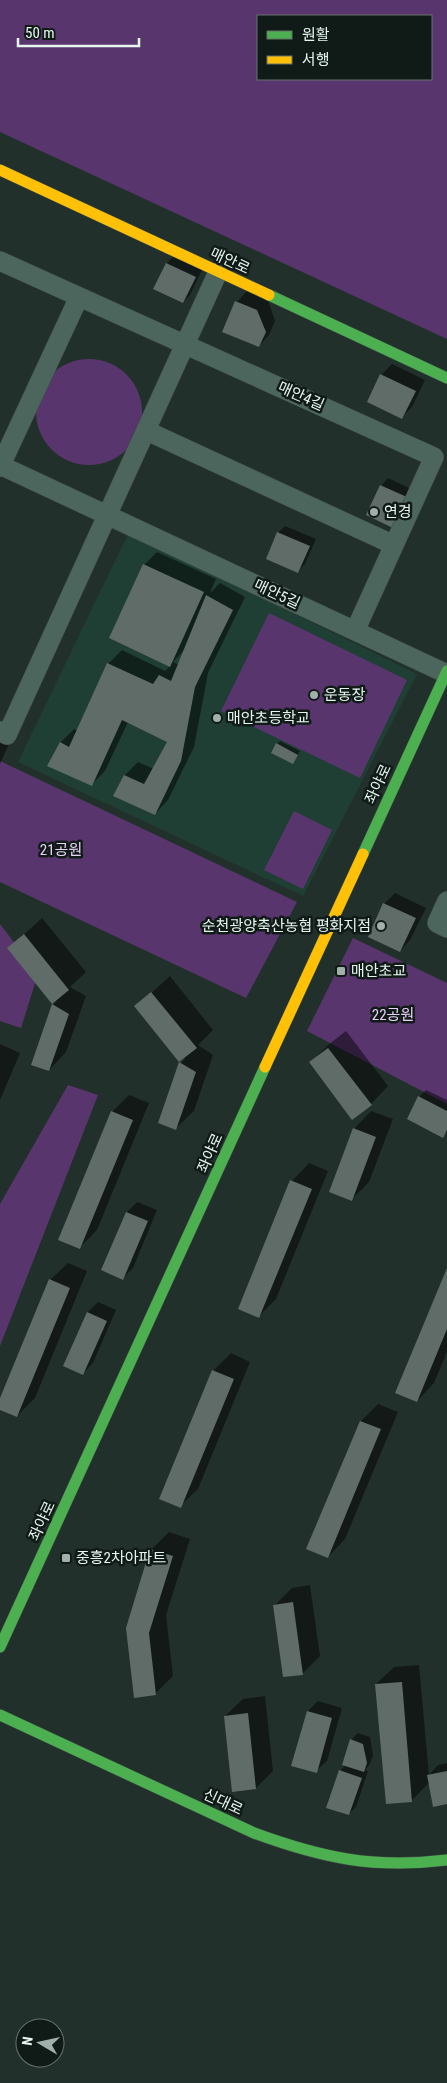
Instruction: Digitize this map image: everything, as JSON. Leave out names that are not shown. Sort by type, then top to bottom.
[{"type":"street","name":"매안로","points":[[0,170],[447,378]]},
{"type":"street","name":"매안4길","points":[[0,261],[434,456],[355,631]]},
{"type":"street","points":[[0,731],[7,734],[187,344],[218,272]]},
{"type":"street","points":[[0,466],[79,296]]},
{"type":"street","points":[[147,431],[394,545]]},
{"type":"street","name":"매안5길","points":[[0,466],[447,673]]},
{"type":"street","name":"좌야로","points":[[0,1647],[158,1307],[277,1041],[447,673]]},
{"type":"street","points":[[447,901],[437,923],[447,928]]},
{"type":"street","name":"신대로","points":[[0,1715],[254,1833],[285,1845],[324,1856],[377,1865],[447,1860]]},
{"type":"shaded area","name":"매안초등학교","points":[[129,532],[417,674],[303,896],[18,762]]},
{"type":"green space","points":[[0,0],[447,0],[447,339],[0,132]]},
{"type":"green space","points":[[89,359],[109,363],[127,374],[138,392],[142,412],[138,432],[127,450],[109,461],[89,465],[69,461],[51,450],[40,432],[36,412],[40,392],[51,374],[69,363]]},
{"type":"green space","name":"운동장","points":[[269,613],[407,680],[360,778],[221,711]]},
{"type":"green space","name":"21공원","points":[[0,761],[297,902],[246,998],[0,882]]},
{"type":"green space","points":[[294,811],[332,830],[303,889],[264,870]]},
{"type":"green space","points":[[0,924],[38,974],[21,1028],[0,1021]]},
{"type":"green space","name":"22공원","points":[[353,938],[447,983],[447,1104],[307,1031]]},
{"type":"green space","points":[[68,1085],[98,1095],[0,1346],[0,1204]]},
{"type":"building","points":[[166,263],[196,277],[183,303],[153,289]]},
{"type":"building","points":[[235,301],[257,310],[266,332],[259,347],[222,332]]},
{"type":"building","points":[[380,374],[416,391],[402,419],[367,402]]},
{"type":"building","points":[[380,485],[407,497],[393,528],[366,515]]},
{"type":"building","points":[[277,532],[310,546],[298,573],[266,559]]},
{"type":"building","points":[[143,564],[204,592],[170,667],[109,638]]},
{"type":"building","points":[[206,595],[233,610],[195,687],[181,761],[155,815],[113,796],[124,775],[144,784],[167,742],[122,720],[92,786],[47,766],[60,742],[69,747],[107,663],[153,684],[159,675],[171,681]]},
{"type":"building","points":[[276,743],[298,755],[293,764],[271,753]]},
{"type":"building","points":[[383,903],[416,918],[400,952],[368,937]]},
{"type":"building","points":[[24,934],[69,990],[52,1004],[7,948]]},
{"type":"building","points":[[151,992],[197,1048],[179,1062],[134,1006]]},
{"type":"building","points":[[52,1004],[69,1014],[49,1071],[31,1065]]},
{"type":"building","points":[[328,1048],[372,1105],[352,1120],[309,1062]]},
{"type":"building","points":[[179,1062],[196,1072],[176,1130],[158,1123]]},
{"type":"building","points":[[418,1096],[447,1111],[447,1130],[443,1138],[407,1119]]},
{"type":"building","points":[[111,1111],[133,1120],[80,1249],[58,1240]]},
{"type":"building","points":[[353,1128],[376,1137],[352,1201],[329,1192]]},
{"type":"building","points":[[290,1180],[312,1189],[259,1318],[238,1309]]},
{"type":"building","points":[[126,1212],[148,1221],[123,1280],[101,1270]]},
{"type":"building","points":[[447,1268],[447,1329],[417,1402],[395,1393]]},
{"type":"building","points":[[49,1279],[70,1288],[17,1417],[0,1410],[0,1398]]},
{"type":"building","points":[[87,1312],[107,1321],[83,1375],[63,1366]]},
{"type":"building","points":[[212,1370],[234,1379],[181,1508],[159,1499]]},
{"type":"building","points":[[360,1421],[381,1429],[328,1558],[306,1549]]},
{"type":"building","points":[[150,1549],[173,1556],[149,1633],[156,1695],[134,1698],[126,1628]]},
{"type":"building","points":[[293,1602],[303,1675],[283,1677],[273,1605]]},
{"type":"building","points":[[402,1682],[412,1802],[386,1804],[375,1684]]},
{"type":"building","points":[[307,1711],[332,1718],[317,1773],[291,1766]]},
{"type":"building","points":[[248,1713],[256,1789],[232,1792],[224,1716]]},
{"type":"building","points":[[350,1739],[363,1744],[367,1763],[364,1772],[342,1765]]},
{"type":"building","points":[[339,1770],[362,1778],[349,1815],[326,1808]]},
{"type":"building","points":[[447,1771],[447,1804],[433,1807],[427,1775]]},
{"type":"traffic: fast","points":[[269,295],[447,378]]},
{"type":"traffic: fast","points":[[363,854],[447,671]]},
{"type":"traffic: fast","points":[[0,1647],[265,1067]]},
{"type":"traffic: fast","points":[[0,1715],[254,1833],[279,1842],[326,1855],[372,1862],[396,1863],[447,1860]]},
{"type":"traffic: slow","points":[[0,170],[269,295]]},
{"type":"traffic: slow","points":[[265,1067],[363,854]]},
{"type":"place","name":"연경","points":[[374,512]]},
{"type":"place","name":"운동장","points":[[314,695]]},
{"type":"place","name":"매안초등학교","points":[[217,718]]},
{"type":"place","name":"순천광양축산농협 평화지점","points":[[381,926]]},
{"type":"place","name":"매안초교","points":[[341,971]]},
{"type":"place","name":"중흥2차아파트","points":[[66,1558]]}]
